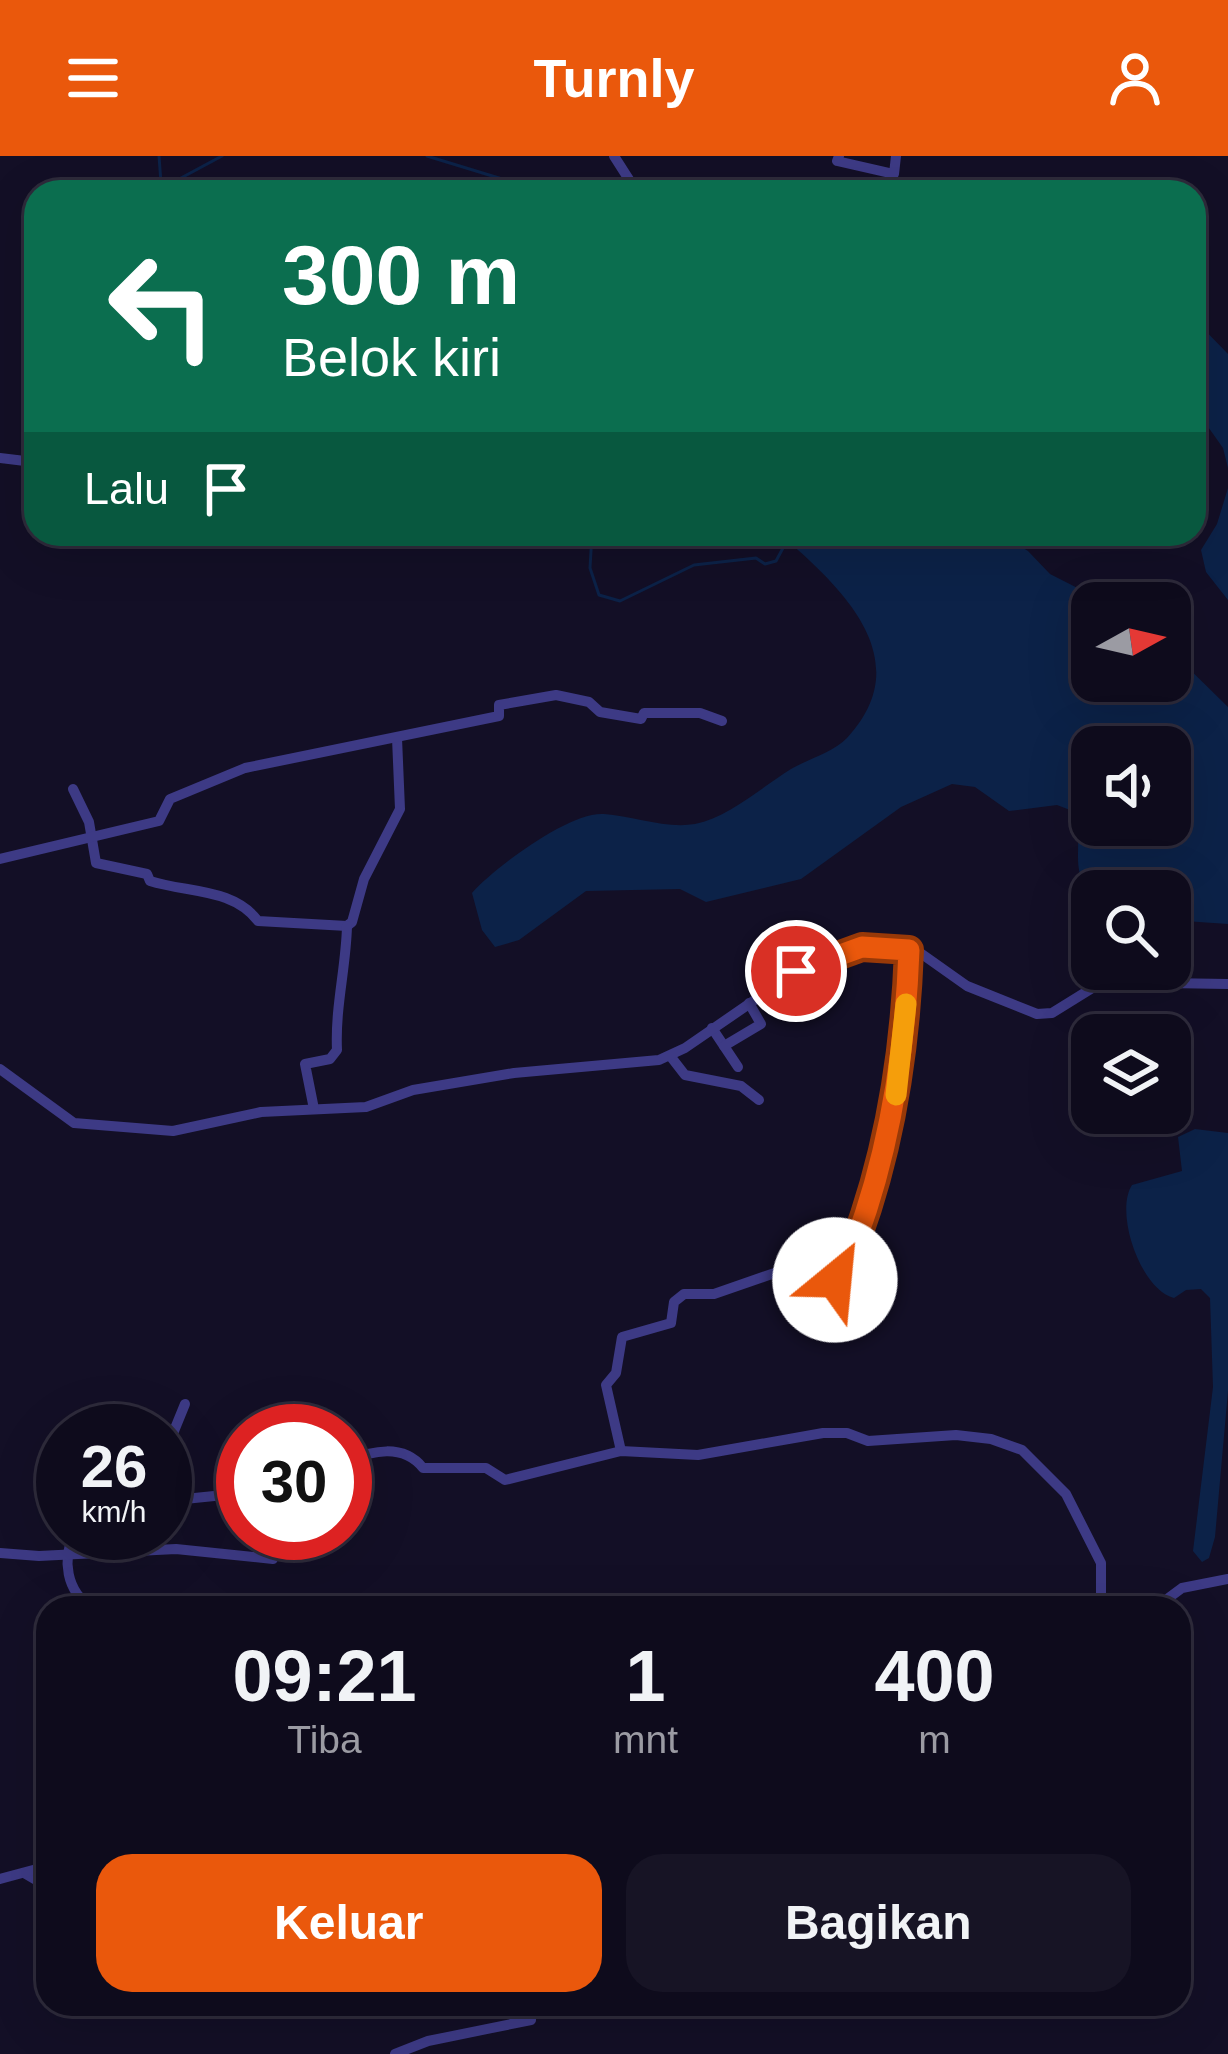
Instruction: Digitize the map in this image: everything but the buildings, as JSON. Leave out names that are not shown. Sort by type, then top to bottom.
[{"type":"street","points":[[839,156],[838,161],[853,166],[895,174],[896,156]]},
{"type":"street","points":[[0,859],[159,821],[170,799],[245,768],[499,716],[499,705],[549,694],[589,702],[610,715],[641,718],[644,713],[700,713],[722,721]]},
{"type":"street","points":[[314,1109],[305,1064],[330,1059],[337,1050],[338,983],[346,957],[347,926],[369,867],[400,808],[397,739]]},
{"type":"street","points":[[73,789],[92,836],[96,863],[147,874],[150,881],[170,888],[203,891],[244,903],[258,921],[347,926]]},
{"type":"street","points":[[0,1069],[74,1123],[173,1131],[261,1112],[366,1107],[413,1090],[514,1073],[624,1066],[671,1057],[796,971],[862,947],[921,953],[967,986],[1037,1014],[1052,1013],[1102,982],[1228,985]]},
{"type":"street","points":[[621,1450],[606,1384],[616,1372],[622,1337],[671,1323],[674,1302],[684,1294],[714,1294],[786,1269],[835,1280],[843,1273],[875,1192],[894,1106],[909,950]]},
{"type":"street","points":[[724,1046],[761,1024],[749,1003]]},
{"type":"street","points":[[712,1028],[737,1067]]},
{"type":"street","points":[[671,1057],[686,1075],[742,1086],[759,1100]]},
{"type":"street","points":[[372,1456],[395,1451],[415,1458],[423,1468],[486,1468],[505,1480],[621,1450],[698,1454],[834,1432],[868,1442],[956,1435],[991,1439],[1022,1450],[1066,1494],[1101,1563],[1101,1596]]},
{"type":"street","points":[[0,1553],[36,1554]]},
{"type":"street","points":[[67,1560],[77,1596]]},
{"type":"street","points":[[1171,1596],[1182,1588],[1228,1579]]},
{"type":"street","points":[[0,1880],[36,1870]]},
{"type":"street","points":[[24,1873],[36,1880]]},
{"type":"street","points":[[394,2054],[531,2020]]},
{"type":"water","points":[[1206,331],[1228,354],[1228,468],[1223,448],[1206,424]]},
{"type":"water","points":[[1228,488],[1228,600],[1206,572],[1201,550],[1217,524]]},
{"type":"water","points":[[793,546],[1020,546],[1050,574],[1071,585],[1071,702],[1191,702],[1191,671],[1228,707],[1228,924],[1191,921],[1191,870],[1079,870],[1078,846],[1191,846],[1191,726],[1071,726],[1071,812],[1057,805],[1009,811],[975,787],[952,784],[901,807],[801,879],[706,902],[680,889],[586,891],[519,940],[495,947],[482,930],[472,893],[514,856],[553,831],[604,814],[695,824],[733,808],[791,769],[842,743],[868,709],[876,680],[874,653],[847,601]]},
{"type":"water","points":[[1191,1131],[1228,1133],[1228,1391],[1215,1537],[1209,1558],[1202,1562],[1193,1551],[1213,1387],[1210,1298],[1201,1289],[1186,1290],[1174,1298],[1151,1281],[1134,1249],[1126,1213],[1132,1185],[1182,1171],[1178,1137]]},
{"type":"waterway","points":[[159,156],[161,180]]},
{"type":"waterway","points":[[177,180],[222,156]]},
{"type":"waterway","points":[[427,156],[506,180]]},
{"type":"waterway","points":[[591,546],[590,568],[599,595],[620,601],[694,565],[756,558],[765,564],[776,561],[783,546]]},
{"type":"slow traffic","points":[[896,1095],[906,1004]]},
{"type":"route","points":[[796,971],[862,947],[909,950],[904,1042],[875,1192],[843,1273],[835,1280]]}]
